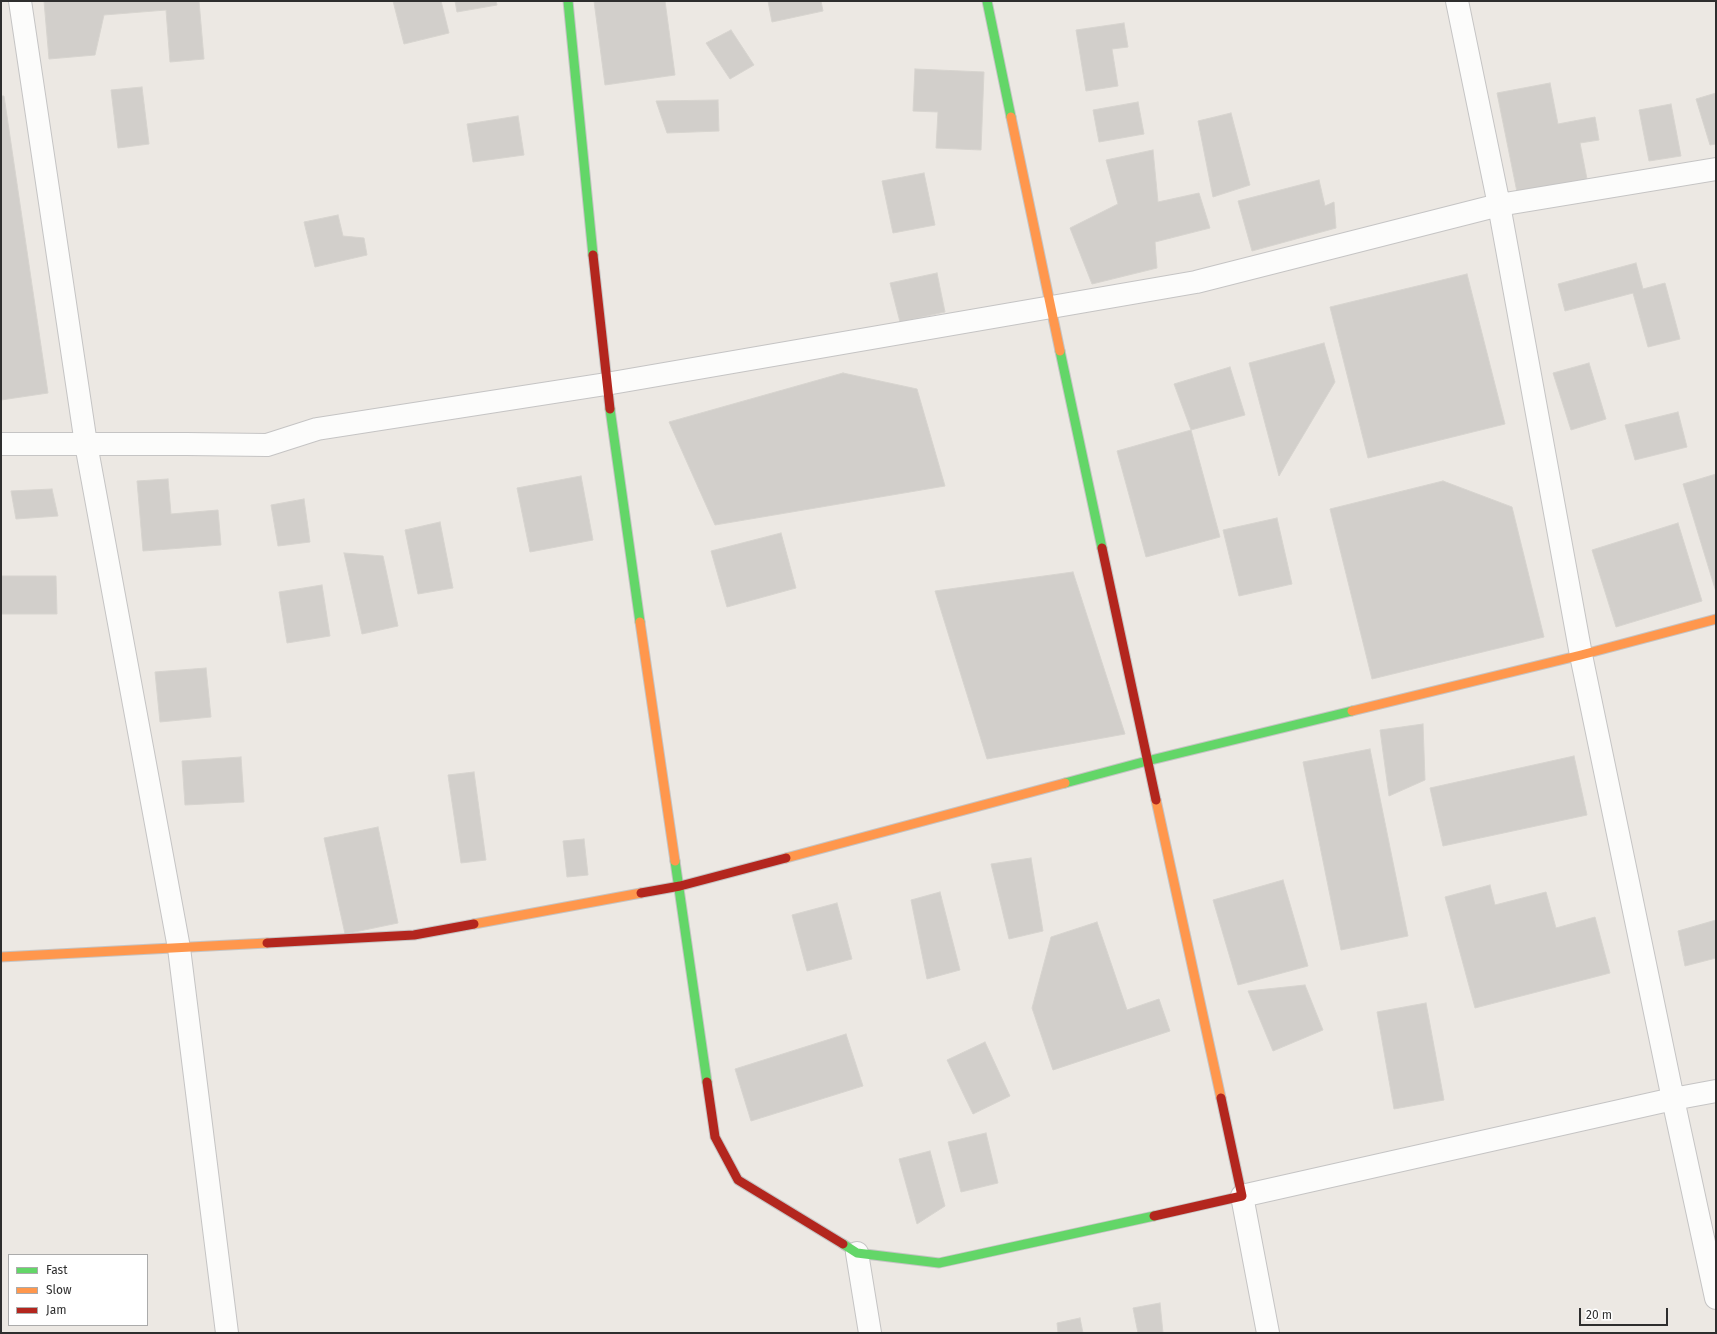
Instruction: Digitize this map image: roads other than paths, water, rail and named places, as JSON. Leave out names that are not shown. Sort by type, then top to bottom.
[{"type":"street","points":[[20,1],[86,444],[179,948],[227,1333]]},
{"type":"street","points":[[568,1],[606,384],[716,1137],[738,1180],[857,1253],[939,1263],[1673,1099],[1716,1091]]},
{"type":"street","points":[[987,1],[1050,307],[1242,1196],[1268,1333]]},
{"type":"street","points":[[1457,1],[1499,205],[1581,655],[1716,1298]]},
{"type":"street","points":[[1,444],[267,445],[317,429],[606,384],[1196,282],[1499,205],[1716,169]]},
{"type":"street","points":[[1,957],[414,936],[680,886],[1147,761],[1581,655],[1716,619]]},
{"type":"street","points":[[857,1253],[870,1333]]}]
